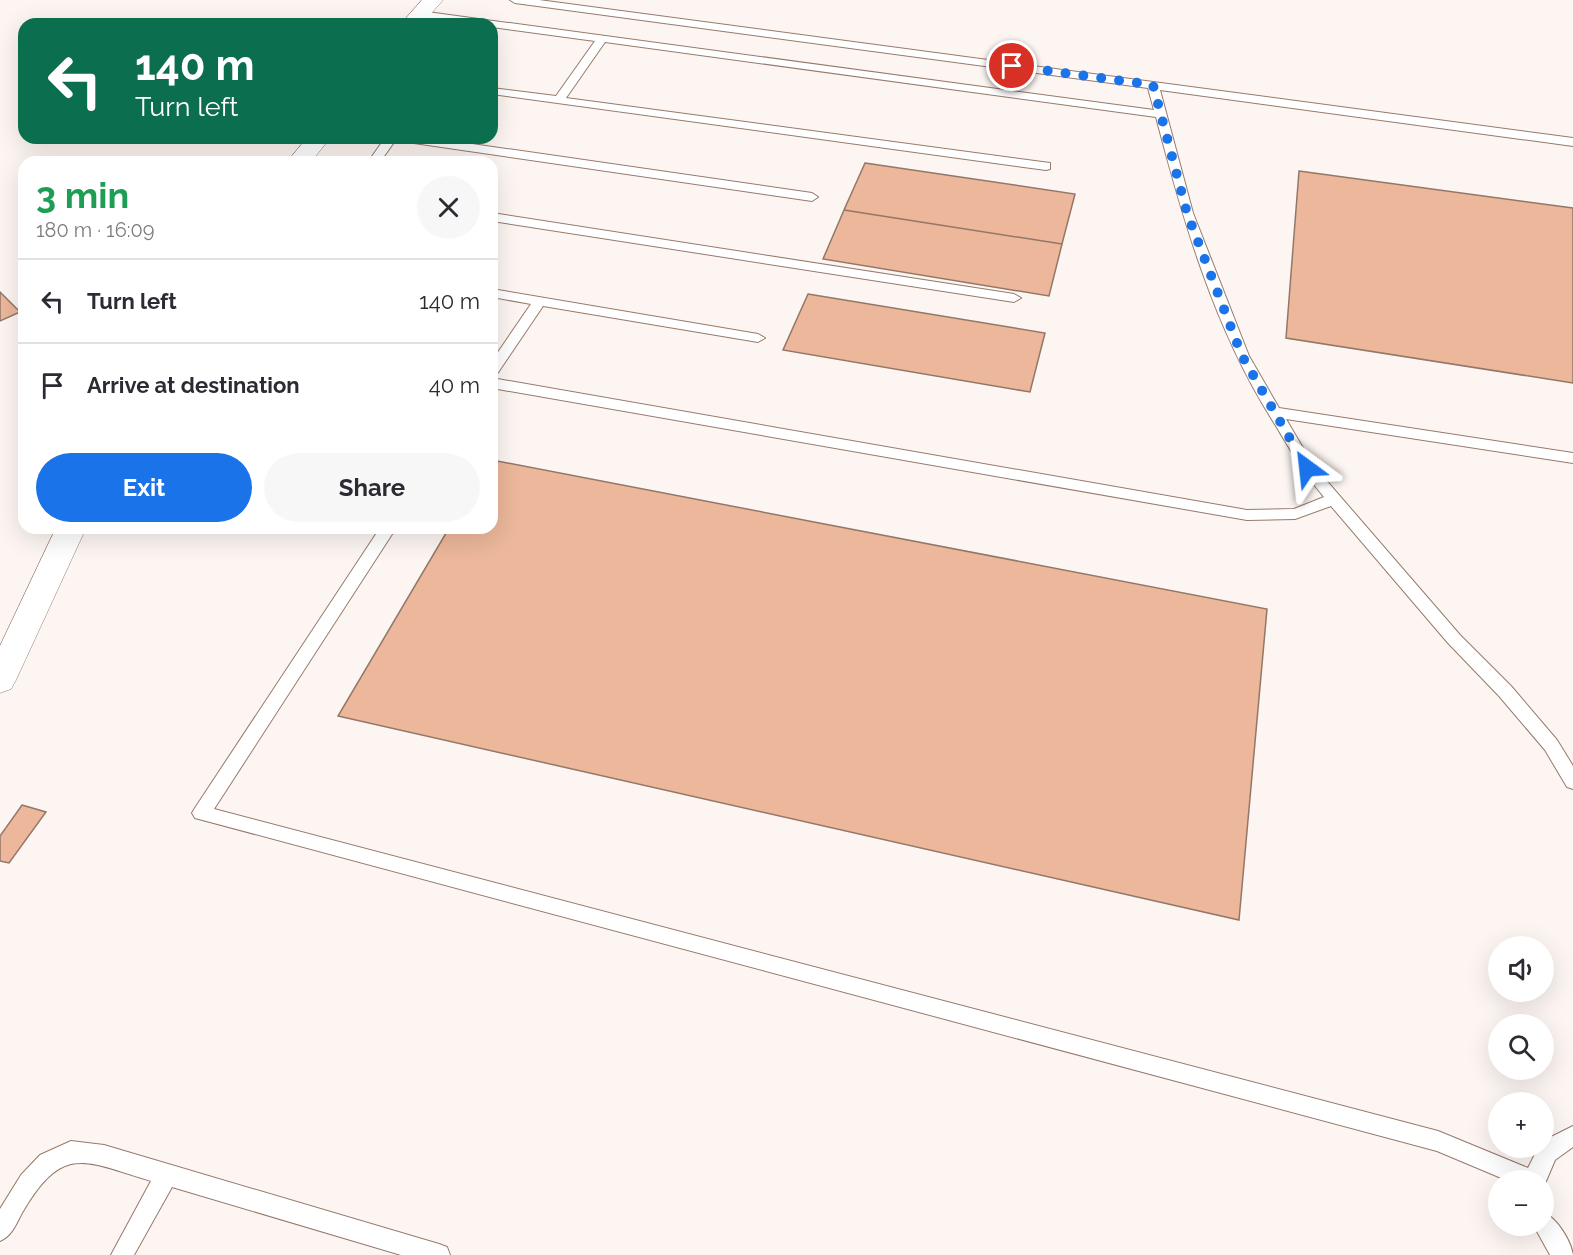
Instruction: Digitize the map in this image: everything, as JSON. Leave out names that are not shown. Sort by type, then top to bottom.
[{"type":"street","points":[[304,156],[314,144]]},
{"type":"street","points":[[0,680],[68,534]]},
{"type":"lane","points":[[515,0],[1161,114]]},
{"type":"lane","points":[[421,13],[453,18]]},
{"type":"lane","points":[[498,25],[602,39],[801,52],[1153,85],[1573,142]]},
{"type":"lane","points":[[559,100],[602,39]]},
{"type":"lane","points":[[1153,85],[1187,213],[1242,356],[1307,468],[1332,500],[1551,745],[1573,783]]},
{"type":"lane","points":[[498,92],[1046,166]]},
{"type":"lane","points":[[448,144],[812,197]]},
{"type":"lane","points":[[498,218],[1014,298]]},
{"type":"lane","points":[[498,294],[758,338]]},
{"type":"lane","points":[[498,362],[540,301]]},
{"type":"lane","points":[[498,384],[1247,515],[1295,514],[1332,500]]},
{"type":"lane","points":[[1274,412],[1573,458]]},
{"type":"lane","points":[[384,534],[201,813],[1438,1141],[1509,1170]]},
{"type":"lane","points":[[1537,1170],[1540,1161],[1553,1146],[1573,1136]]},
{"type":"lane","points":[[0,1230],[28,1185],[53,1157],[73,1151],[94,1154],[167,1174],[439,1255]]},
{"type":"lane","points":[[122,1255],[167,1174]]},
{"type":"lane","points":[[1551,1236],[1563,1255]]},
{"type":"building","points":[[865,163],[1075,194],[1062,244],[844,210]]},
{"type":"building","points":[[1299,171],[1573,208],[1573,383],[1286,338]]},
{"type":"building","points":[[844,210],[1062,244],[1049,296],[823,259]]},
{"type":"building","points":[[0,292],[18,310],[18,313],[0,321]]},
{"type":"building","points":[[808,294],[1045,333],[1030,392],[783,350]]},
{"type":"building","points":[[498,461],[1267,609],[1239,920],[338,716],[445,534],[498,534]]},
{"type":"building","points":[[22,805],[46,812],[9,863],[0,861],[0,836]]},
{"type":"route","points":[[1012,66],[1153,85],[1187,213],[1242,356],[1307,468]]}]
